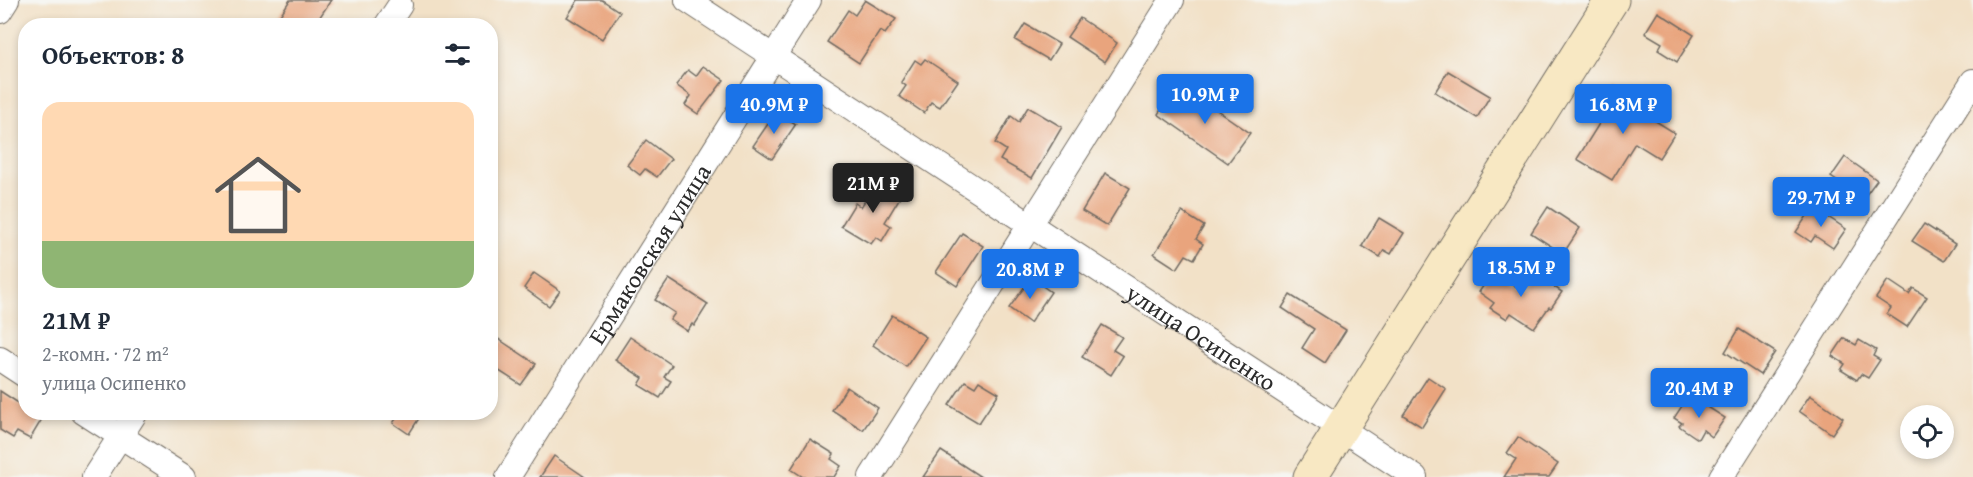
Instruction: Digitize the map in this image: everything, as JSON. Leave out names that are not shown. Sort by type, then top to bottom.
[{"type":"main road","points":[[1310,477],[1612,0]]},
{"type":"street","points":[[0,11],[7,0]]},
{"type":"street","name":"улица Осипенко","points":[[687,0],[1415,477]]},
{"type":"street","name":"Ермаковская улица","points":[[508,477],[809,0]]},
{"type":"street","points":[[871,477],[1172,0]]},
{"type":"street","points":[[391,18],[400,5]]},
{"type":"street","points":[[1721,477],[1973,81]]},
{"type":"street","points":[[0,359],[18,371]]},
{"type":"street","points":[[95,420],[184,477]]},
{"type":"street","points":[[94,477],[131,420]]},
{"type":"building","points":[[290,0],[331,0],[319,18],[278,18]]},
{"type":"building","points":[[578,0],[602,0],[620,12],[602,39],[567,17]]},
{"type":"building","points":[[865,0],[896,19],[885,34],[880,31],[859,63],[827,42],[848,10],[855,15]]},
{"type":"building","points":[[1658,12],[1694,35],[1677,62],[1658,50],[1662,43],[1645,33]]},
{"type":"building","points":[[1080,18],[1117,43],[1105,62],[1067,37]]},
{"type":"building","points":[[1025,24],[1059,44],[1049,60],[1015,40]]},
{"type":"building","points":[[925,59],[958,81],[940,107],[931,102],[924,113],[899,96],[906,86],[901,82],[915,60],[921,64]]},
{"type":"building","points":[[703,66],[724,80],[698,114],[685,105],[691,96],[676,85],[688,70],[696,76]]},
{"type":"building","points":[[1448,71],[1490,96],[1477,118],[1435,92]]},
{"type":"building","points":[[1614,89],[1652,113],[1649,117],[1675,133],[1659,158],[1635,143],[1612,180],[1577,159],[1602,119],[1596,116]]},
{"type":"building","points":[[1173,92],[1183,99],[1186,94],[1198,103],[1201,99],[1250,133],[1228,163],[1158,114]]},
{"type":"building","points":[[1028,107],[1062,127],[1032,178],[1000,160],[1006,150],[995,143],[1011,116],[1019,122]]},
{"type":"building","points":[[776,112],[796,124],[772,159],[753,146]]},
{"type":"building","points":[[646,140],[671,159],[657,177],[645,169],[640,175],[627,165]]},
{"type":"building","points":[[1845,157],[1877,180],[1863,199],[1831,177]]},
{"type":"building","points":[[1105,173],[1130,188],[1107,226],[1082,211]]},
{"type":"building","points":[[878,180],[902,194],[885,222],[891,226],[882,241],[876,237],[871,244],[841,226],[855,203],[861,207]]},
{"type":"building","points":[[1548,207],[1580,228],[1563,254],[1531,233]]},
{"type":"building","points":[[1813,207],[1846,229],[1833,248],[1815,236],[1811,242],[1796,232]]},
{"type":"building","points":[[1182,212],[1204,226],[1196,239],[1203,244],[1194,259],[1186,255],[1177,269],[1154,254]]},
{"type":"building","points":[[1379,218],[1404,233],[1391,254],[1384,250],[1380,257],[1362,246]]},
{"type":"building","points":[[1924,224],[1955,244],[1944,261],[1912,241]]},
{"type":"building","points":[[962,233],[983,246],[957,286],[936,272]]},
{"type":"building","points":[[1493,272],[1522,290],[1533,273],[1562,292],[1534,328],[1511,313],[1507,319],[1490,308],[1494,303],[1479,292]]},
{"type":"building","points":[[534,273],[560,291],[549,306],[524,288]]},
{"type":"building","points":[[1031,278],[1051,292],[1030,323],[1009,308]]},
{"type":"building","points":[[669,279],[708,304],[694,326],[692,324],[687,331],[670,320],[675,313],[655,300]]},
{"type":"building","points":[[1888,280],[1909,294],[1913,288],[1927,297],[1907,327],[1887,314],[1891,308],[1876,298]]},
{"type":"building","points":[[1290,295],[1346,330],[1325,363],[1302,348],[1314,329],[1282,308]]},
{"type":"building","points":[[892,315],[926,337],[906,367],[873,345]]},
{"type":"building","points":[[1102,325],[1122,337],[1113,350],[1123,356],[1111,375],[1082,357]]},
{"type":"building","points":[[1739,329],[1775,352],[1760,375],[1725,352]]},
{"type":"building","points":[[630,337],[672,365],[664,377],[671,381],[660,398],[639,385],[643,378],[615,360]]},
{"type":"building","points":[[1844,338],[1856,345],[1859,340],[1876,350],[1873,356],[1880,360],[1868,378],[1861,374],[1857,380],[1841,370],[1845,364],[1832,356]]},
{"type":"building","points":[[498,339],[536,364],[521,385],[498,370]]},
{"type":"building","points":[[1428,377],[1446,389],[1422,427],[1403,415]]},
{"type":"building","points":[[965,381],[975,387],[979,381],[999,393],[979,423],[949,405]]},
{"type":"building","points":[[847,387],[878,408],[863,430],[832,410]]},
{"type":"building","points":[[0,391],[18,403],[18,420],[41,420],[30,439],[17,432],[13,438],[0,430]]},
{"type":"building","points":[[1810,395],[1843,418],[1832,434],[1799,411]]},
{"type":"building","points":[[1686,400],[1694,405],[1697,400],[1725,418],[1712,437],[1703,430],[1698,439],[1679,426],[1682,423],[1674,418]]},
{"type":"building","points":[[395,420],[418,420],[409,434],[393,423]]},
{"type":"building","points":[[1518,437],[1558,464],[1549,477],[1504,477],[1516,459],[1507,453]]},
{"type":"building","points":[[810,439],[834,454],[831,459],[841,466],[834,477],[803,477],[791,469]]},
{"type":"building","points":[[941,451],[981,477],[923,477]]},
{"type":"building","points":[[554,456],[585,477],[540,477]]}]
